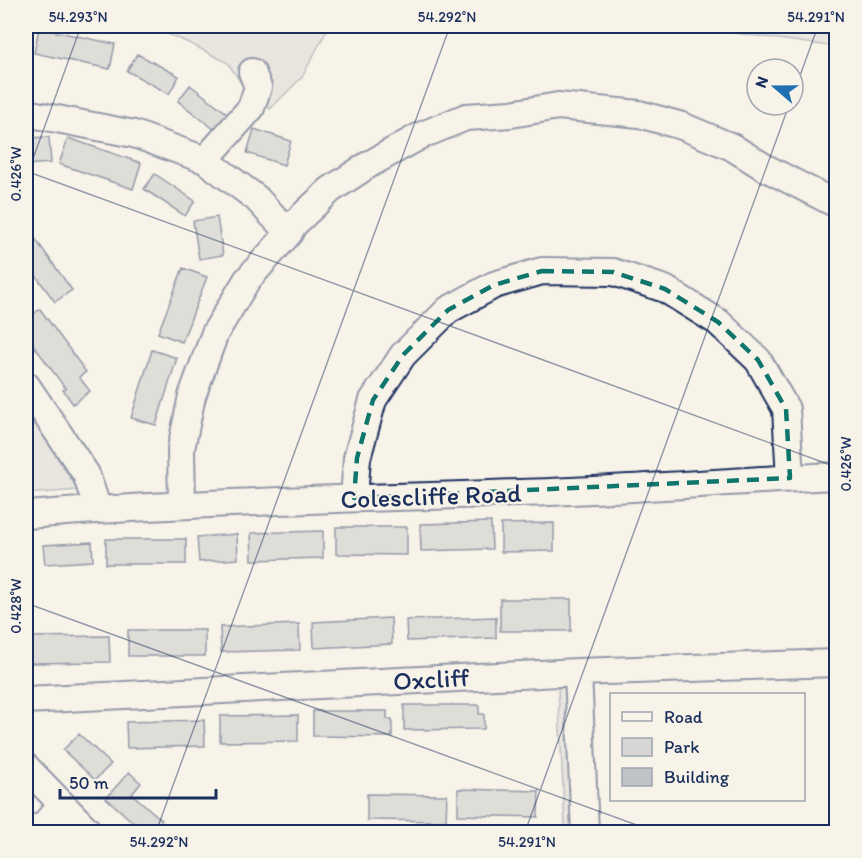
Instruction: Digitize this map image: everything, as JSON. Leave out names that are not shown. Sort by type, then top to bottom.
[{"type":"street","points":[[205,160],[251,108],[258,87],[252,72]]},
{"type":"street","points":[[182,505],[181,448],[192,396],[215,333],[247,280],[289,233],[293,225],[330,190],[368,165],[420,136],[466,117],[511,114],[558,106],[639,114],[682,126],[732,147],[764,167],[837,204]]},
{"type":"street","points":[[26,113],[134,134],[205,160],[256,198],[289,233]]},
{"type":"street","points":[[354,498],[357,458],[373,400],[403,355],[448,310],[494,285],[542,271],[613,272],[666,289],[718,322],[758,360],[786,409],[790,478]]},
{"type":"street","points":[[26,385],[86,474],[98,509]]},
{"type":"street","name":"Colescliffe Road","points":[[26,515],[98,509],[522,493],[837,476]]},
{"type":"street","name":"Oxcliff","points":[[26,700],[578,672],[837,663]]},
{"type":"street","points":[[578,672],[585,832]]},
{"type":"street","points":[[26,767],[89,832]]},
{"type":"street","points":[[26,829],[42,827],[62,805]]},
{"type":"highlighted area","points":[[542,271],[613,272],[665,289],[718,322],[758,360],[786,409],[790,478],[354,498],[357,458],[373,400],[403,355],[448,310],[494,285]]},
{"type":"green space","points":[[149,26],[329,26],[302,77],[270,109],[243,86],[228,63]]},
{"type":"green space","points":[[684,26],[836,26],[836,47]]},
{"type":"green space","points":[[34,421],[78,490],[26,494],[26,446]]},
{"type":"green space","points":[[568,687],[575,826],[565,826],[558,688]]},
{"type":"building","points":[[39,28],[115,44],[110,69],[34,53]]},
{"type":"building","points":[[137,54],[179,76],[169,94],[127,71]]},
{"type":"building","points":[[190,85],[228,114],[215,130],[178,101]]},
{"type":"building","points":[[254,129],[291,141],[284,165],[247,153]]},
{"type":"building","points":[[49,137],[51,163],[26,165],[26,138]]},
{"type":"building","points":[[68,138],[141,163],[133,189],[59,164]]},
{"type":"building","points":[[155,174],[195,201],[185,216],[144,189]]},
{"type":"building","points":[[217,217],[223,255],[199,259],[193,221]]},
{"type":"building","points":[[26,226],[72,290],[55,302],[26,262]]},
{"type":"building","points":[[183,268],[207,277],[182,342],[158,333]]},
{"type":"building","points":[[40,309],[86,372],[79,377],[90,391],[73,404],[63,390],[66,389],[26,335],[26,320]]},
{"type":"building","points":[[152,350],[177,358],[156,425],[131,418]]},
{"type":"building","points":[[491,522],[492,549],[421,551],[420,524]]},
{"type":"building","points":[[554,523],[554,551],[501,552],[501,524]]},
{"type":"building","points":[[336,527],[407,527],[407,555],[336,554]]},
{"type":"building","points":[[323,531],[323,558],[252,560],[251,533]]},
{"type":"building","points":[[237,534],[238,559],[199,562],[197,537]]},
{"type":"building","points":[[106,539],[186,539],[186,564],[106,564]]},
{"type":"building","points":[[92,542],[93,561],[45,564],[43,545]]},
{"type":"building","points":[[30,545],[31,565],[26,565],[26,546]]},
{"type":"building","points":[[500,599],[571,599],[571,631],[500,631]]},
{"type":"building","points":[[496,617],[496,638],[407,641],[406,620]]},
{"type":"building","points":[[391,618],[392,644],[314,648],[313,622]]},
{"type":"building","points":[[299,624],[300,650],[221,652],[220,627]]},
{"type":"building","points":[[128,630],[205,630],[205,656],[128,656]]},
{"type":"building","points":[[109,636],[110,662],[27,663],[27,637]]},
{"type":"building","points":[[404,705],[479,705],[479,714],[484,714],[484,729],[404,730]]},
{"type":"building","points":[[313,711],[387,711],[387,719],[392,719],[392,737],[313,736]]},
{"type":"building","points":[[298,715],[298,741],[220,742],[220,716]]},
{"type":"building","points":[[204,720],[205,746],[127,748],[126,722]]},
{"type":"building","points":[[79,734],[111,764],[95,780],[63,750]]},
{"type":"building","points":[[129,772],[141,783],[132,794],[162,820],[152,832],[144,832],[106,798]]},
{"type":"building","points":[[458,789],[539,791],[538,817],[458,815]]},
{"type":"building","points":[[367,794],[447,795],[446,821],[367,820]]}]
